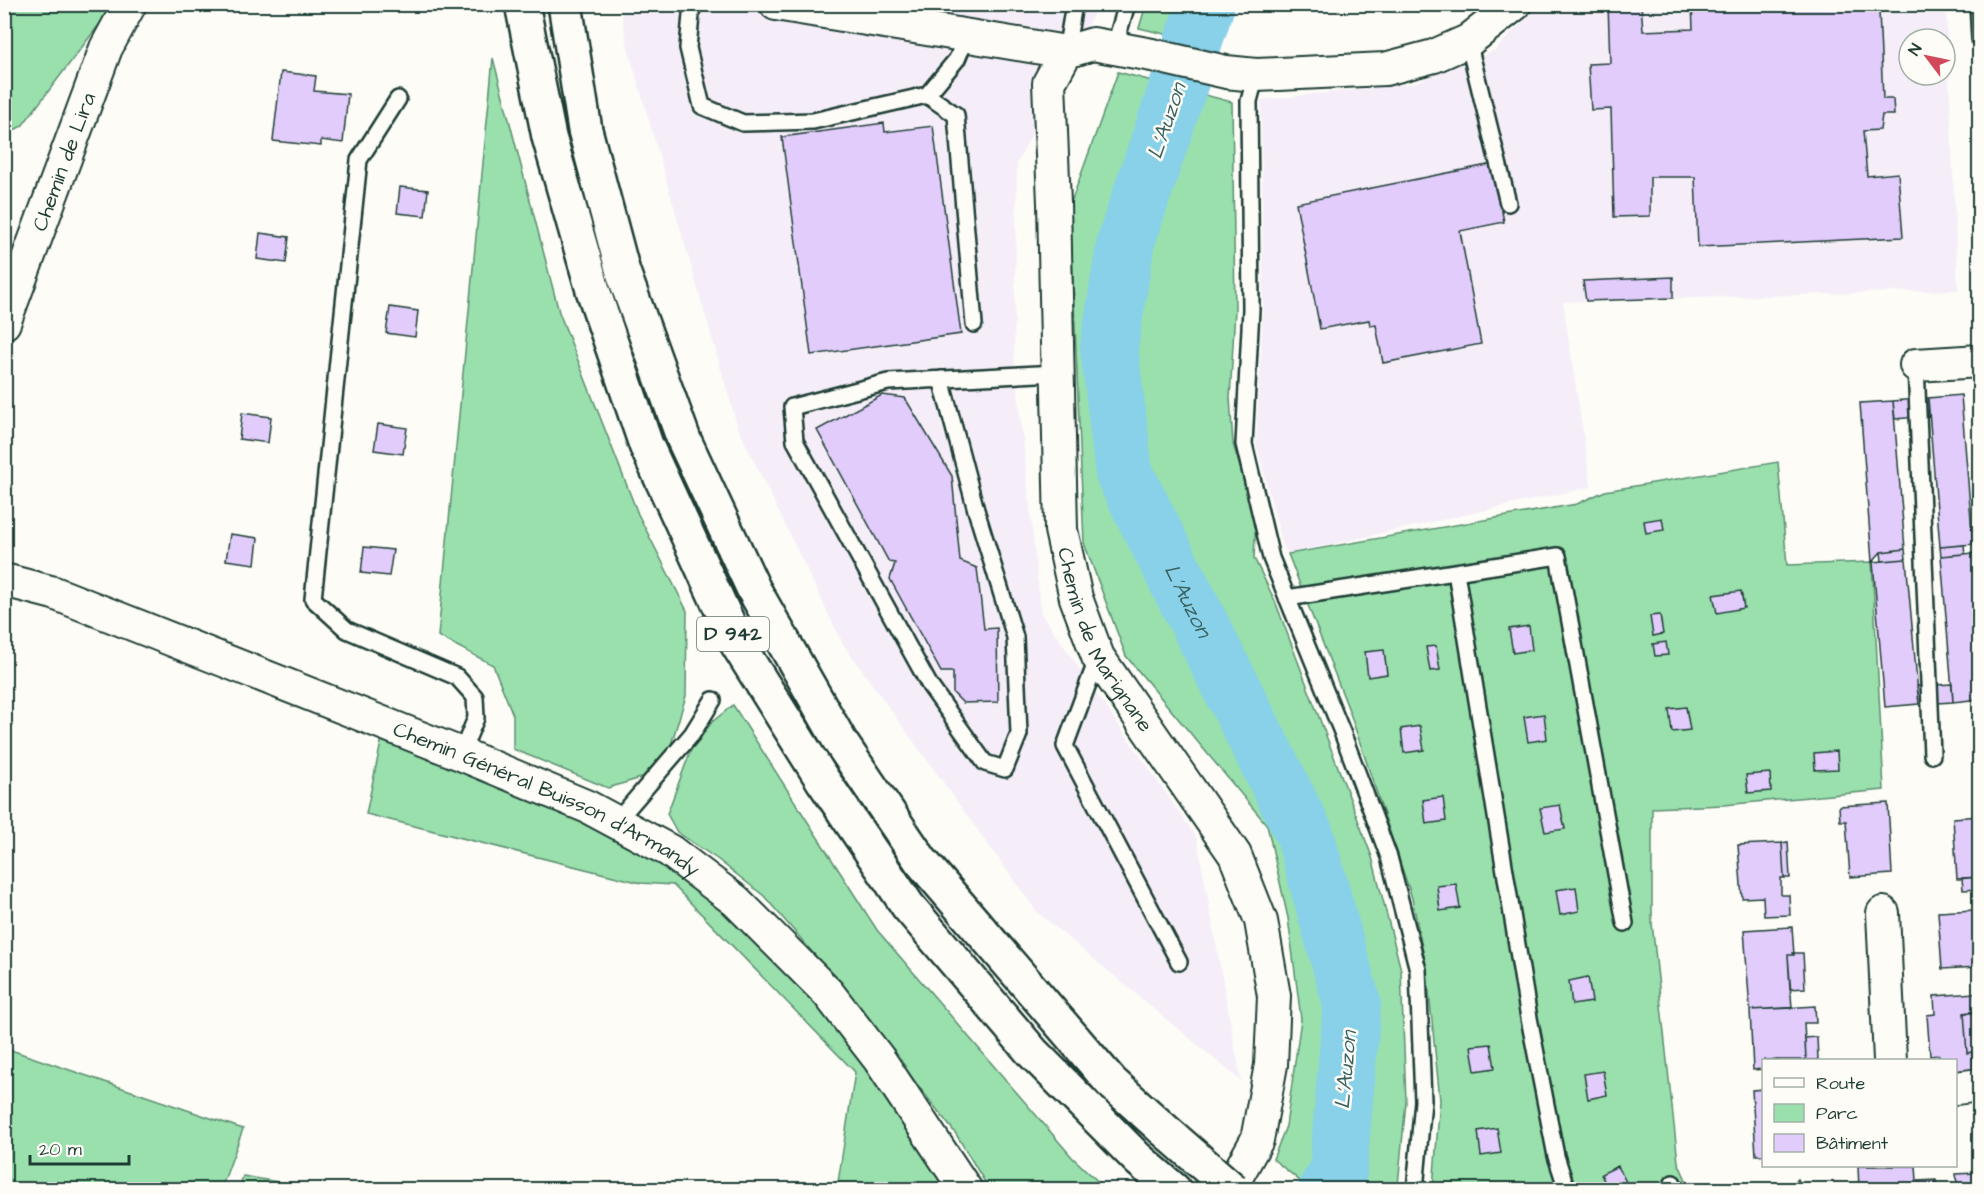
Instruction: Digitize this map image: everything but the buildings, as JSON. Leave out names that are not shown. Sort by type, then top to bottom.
[{"type":"main road","name":"D 942","points":[[522,4],[549,137],[593,290],[646,445],[738,645],[822,779],[908,906],[1032,1052],[1137,1159],[1174,1190]]},
{"type":"main road","name":"D 942","points":[[565,4],[585,130],[623,272],[684,440],[754,590],[841,743],[921,861],[1111,1082],[1231,1190]]},
{"type":"street","name":"Chemin de Lira","points":[[4,323],[106,48],[130,4]]},
{"type":"street","points":[[776,4],[1066,52],[1093,44],[1241,73],[1385,69],[1434,56],[1468,41],[1515,4]]},
{"type":"street","name":"Chemin de Marignane","points":[[1066,52],[1049,83],[1054,203],[1060,530],[1076,598],[1098,657],[1235,855],[1261,921],[1274,996],[1271,1065],[1257,1140],[1231,1190]]},
{"type":"street","points":[[1916,366],[1980,361]]},
{"type":"street","name":"Chemin Général Buisson d'Armandy","points":[[4,580],[54,593],[461,754],[588,807],[670,851],[736,901],[820,985],[879,1059],[966,1190]]},
{"type":"street","points":[[1883,913],[1890,1059]]},
{"type":"street","points":[[1957,1088],[1980,1085]]},
{"type":"lane","points":[[692,4],[688,48],[702,106],[743,123],[813,122],[927,95],[957,59],[967,35]]},
{"type":"lane","points":[[1066,52],[1074,4]]},
{"type":"lane","points":[[1114,48],[1128,4]]},
{"type":"lane","points":[[1978,4],[1980,39]]},
{"type":"lane","points":[[1468,41],[1508,203]]},
{"type":"lane","points":[[1241,73],[1249,102],[1251,309],[1244,444],[1271,558],[1342,732],[1389,856],[1418,970],[1423,1101],[1414,1190]]},
{"type":"lane","points":[[927,95],[956,115],[974,324]]},
{"type":"lane","points":[[398,99],[359,160],[313,599],[347,630],[457,677],[475,697],[476,718],[461,754]]},
{"type":"lane","points":[[1916,366],[1932,754]]},
{"type":"lane","points":[[941,379],[976,510],[1014,638],[1019,734],[1005,769],[985,763],[930,686],[795,441],[792,407],[888,382],[941,379],[1057,373]]},
{"type":"lane","points":[[1287,598],[1558,556],[1624,924]]},
{"type":"lane","points":[[1456,572],[1529,1018],[1556,1156],[1567,1190]]},
{"type":"lane","points":[[1098,657],[1065,746],[1179,962]]},
{"type":"lane","points":[[616,822],[692,734],[713,700]]},
{"type":"shaded area","points":[[620,5],[1098,5],[1017,163],[1014,355],[1041,613],[1197,838],[1241,1081],[1037,912],[843,644],[738,428],[628,48]]},
{"type":"shaded area","points":[[1539,5],[1946,5],[1947,27],[1897,27],[1897,87],[1949,87],[1958,290],[1563,302],[1591,487],[1288,554],[1283,546],[1256,443],[1263,308],[1261,100],[1414,83],[1495,50]]},
{"type":"green space","points":[[5,5],[114,5],[22,126],[5,135]]},
{"type":"green space","points":[[1146,5],[1197,5],[1186,39],[1139,28]]},
{"type":"green space","points":[[493,58],[559,312],[638,514],[687,611],[686,696],[670,748],[644,777],[608,788],[513,749],[513,715],[493,665],[438,636]]},
{"type":"green space","points":[[1118,72],[1232,102],[1235,309],[1230,398],[1233,444],[1256,519],[1254,558],[1275,601],[1372,857],[1401,970],[1406,1102],[1396,1189],[1310,1189],[1273,1159],[1286,1126],[1301,1019],[1288,918],[1267,825],[1126,656],[1084,543],[1070,205]]},
{"type":"green space","points":[[1778,462],[1787,565],[1872,562],[1884,790],[1724,805],[1652,808],[1652,923],[1678,1162],[1690,1189],[1436,1190],[1433,1187],[1440,1100],[1427,972],[1412,898],[1350,713],[1288,554],[1577,504],[1605,491]]},
{"type":"green space","points":[[733,705],[877,930],[1072,1157],[1106,1189],[989,1189],[956,1134],[826,968],[764,896],[717,859],[677,832],[667,814],[691,750],[712,722]]},
{"type":"green space","points":[[383,733],[637,846],[723,904],[809,994],[886,1093],[948,1189],[837,1189],[855,1072],[673,885],[641,883],[366,814]]},
{"type":"green space","points":[[5,1048],[243,1129],[221,1189],[5,1189]]},
{"type":"green space","points":[[243,1176],[320,1189],[239,1189]]},
{"type":"waterway","name":"L'Auzon","points":[[1206,4],[1126,241],[1109,347],[1124,473],[1305,835],[1352,1004],[1338,1172],[1327,1190]]}]
